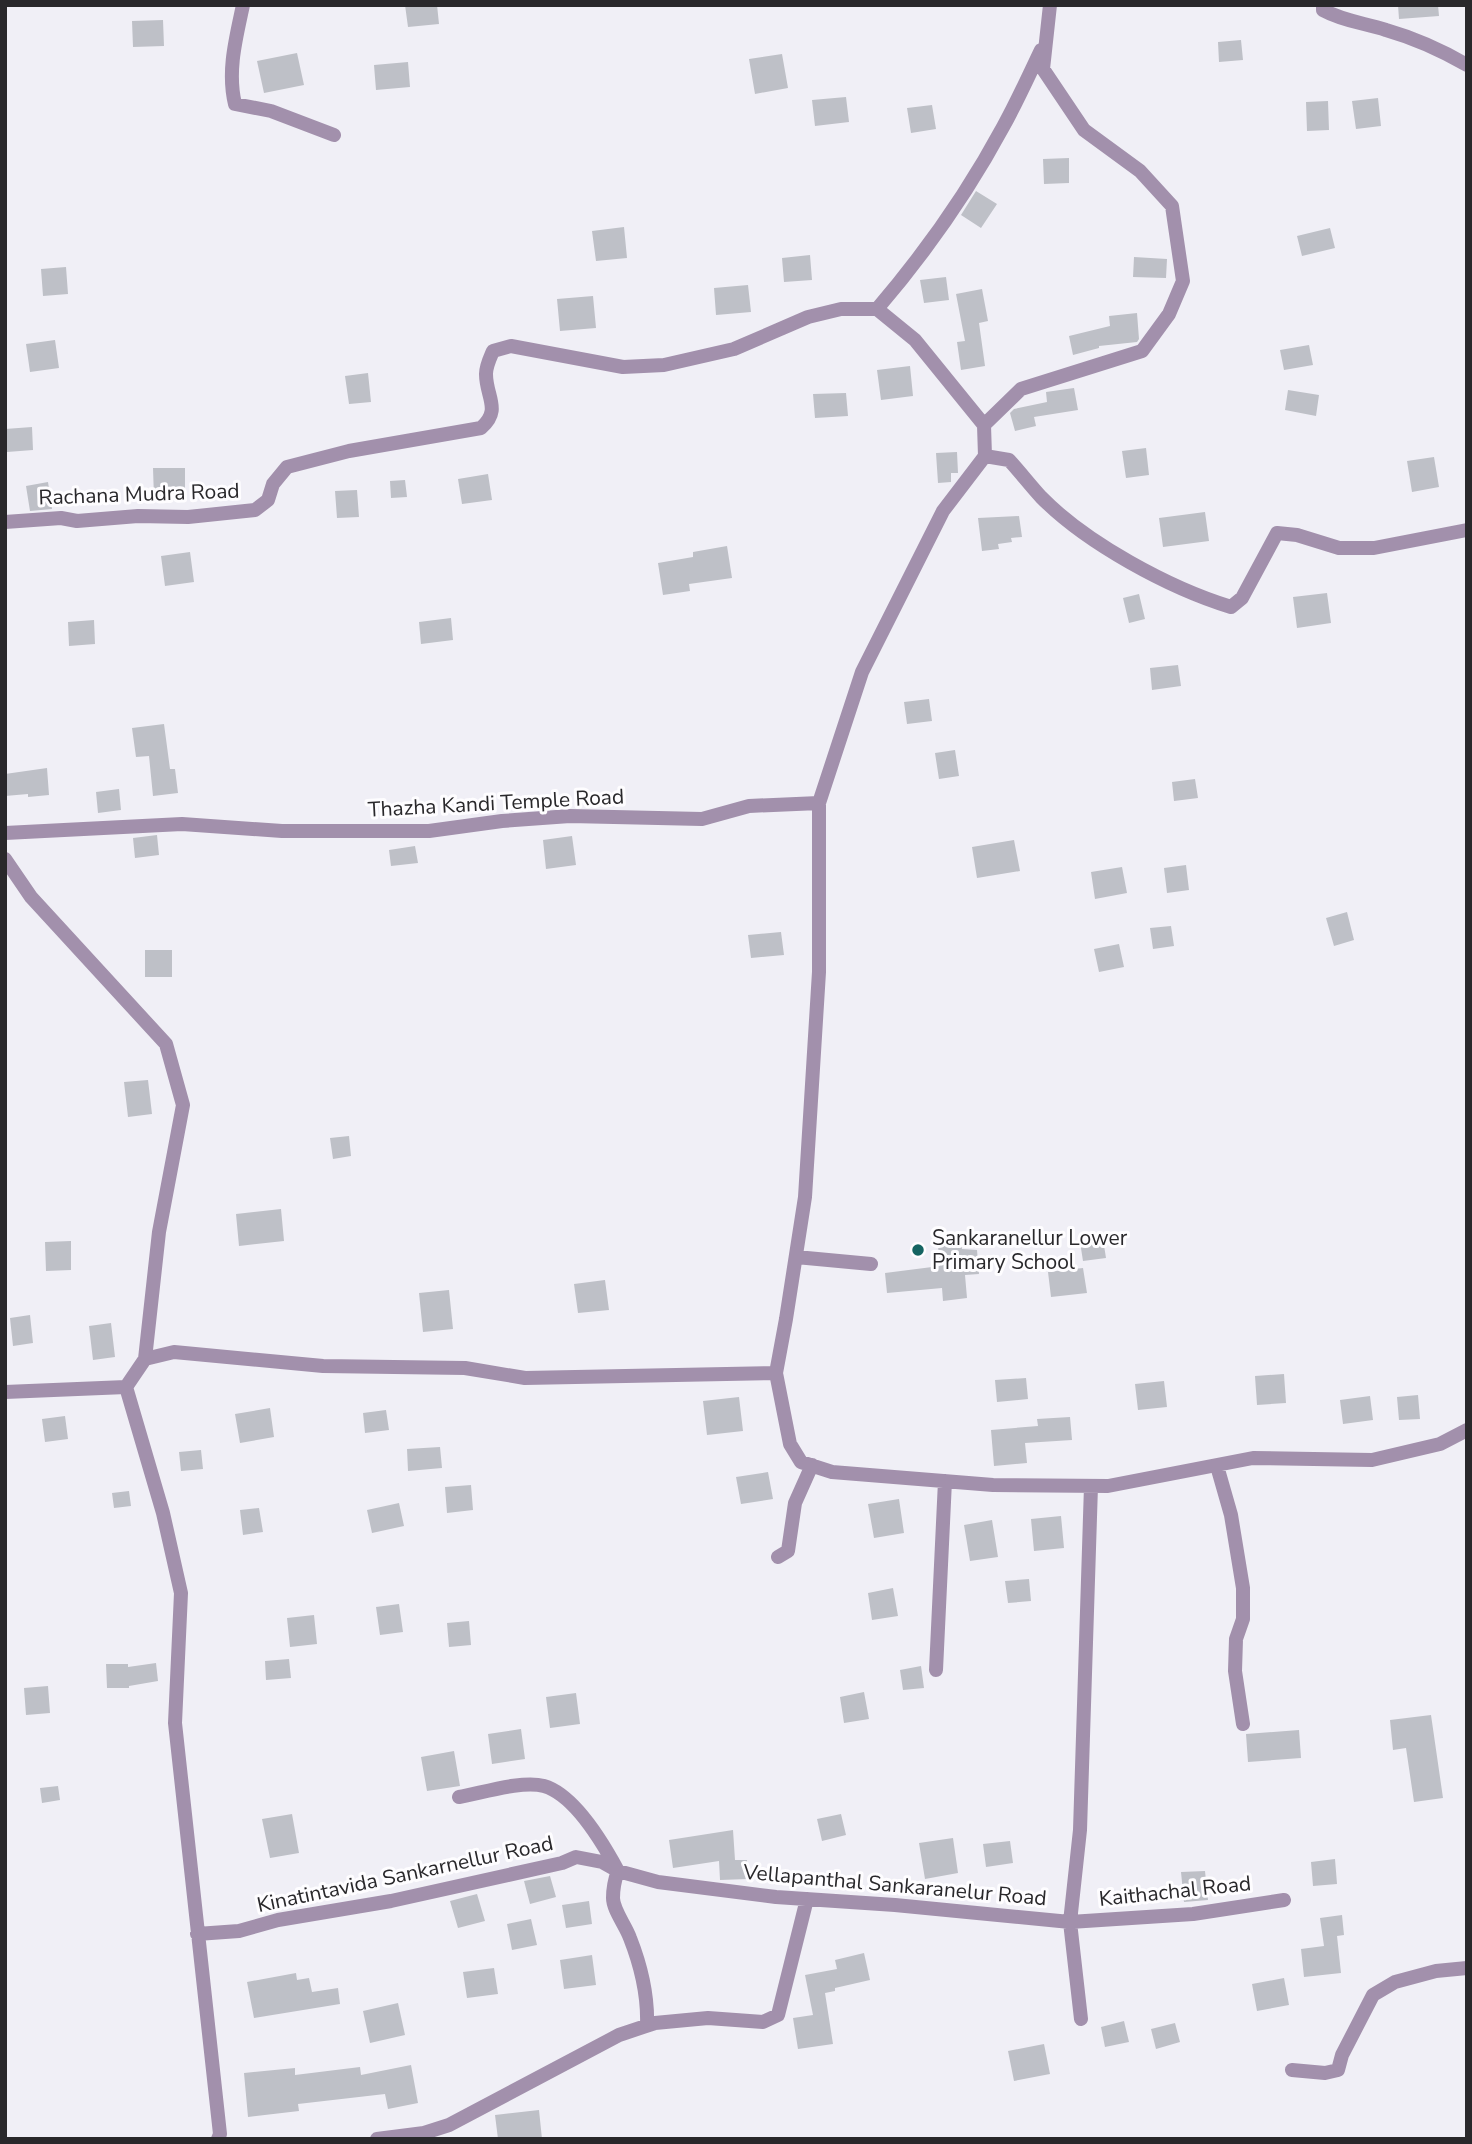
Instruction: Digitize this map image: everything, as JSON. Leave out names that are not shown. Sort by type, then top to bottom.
[{"type":"street","points":[[243,5],[233,50],[231,87],[235,104],[271,111],[334,135]]},
{"type":"street","points":[[984,425],[1021,389],[1142,351],[1169,314],[1183,281],[1172,206],[1140,171],[1084,130],[1043,69],[1050,5]]},
{"type":"street","points":[[1323,5],[1323,10],[1338,18],[1440,49],[1467,65]]},
{"type":"street","points":[[1046,39],[1003,128],[956,204],[908,273],[877,309],[915,340],[984,425],[985,456],[943,511],[862,672],[819,803],[819,972],[805,1197],[776,1373],[790,1444],[801,1462],[832,1472],[993,1485],[1108,1486],[1253,1458],[1372,1460],[1440,1444],[1467,1430]]},
{"type":"street","name":"Rachana Mudra Road","points":[[5,522],[61,518],[76,521],[138,516],[188,517],[255,510],[268,500],[273,484],[288,467],[349,451],[481,428],[490,420],[492,407],[486,371],[493,351],[511,346],[623,367],[664,365],[734,349],[808,317],[842,309],[877,309]]},
{"type":"street","points":[[985,456],[1009,460],[1042,498],[1096,542],[1158,576],[1231,607],[1242,598],[1277,533],[1297,534],[1339,548],[1374,548],[1467,530]]},
{"type":"street","name":"Thazha Kandi Temple Road","points":[[5,833],[182,824],[282,831],[429,831],[502,821],[570,816],[702,819],[749,806],[819,803]]},
{"type":"street","points":[[5,859],[31,897],[166,1044],[183,1105],[159,1231],[145,1359],[127,1387],[163,1513],[181,1593],[175,1723],[219,2120],[218,2139]]},
{"type":"street","points":[[796,1257],[871,1264]]},
{"type":"street","points":[[145,1359],[174,1352],[323,1366],[466,1368],[525,1378],[776,1373]]},
{"type":"street","points":[[5,1392],[127,1387]]},
{"type":"street","points":[[778,1557],[788,1551],[795,1503],[812,1465]]},
{"type":"street","points":[[1217,1466],[1231,1515],[1243,1588],[1243,1619],[1236,1639],[1235,1671],[1242,1724]]},
{"type":"street","points":[[936,1670],[945,1481]]},
{"type":"street","name":"Vellapanthal Sankaranelur Road","points":[[618,1871],[658,1882],[807,1899],[1070,1922],[1080,1830],[1091,1486]]},
{"type":"street","points":[[459,1797],[524,1786],[545,1786],[568,1801],[587,1820],[618,1871],[614,1880],[613,1900],[631,1939],[638,1964],[648,2003],[647,2025]]},
{"type":"street","name":"Kinatintavida Sankarnellur Road","points":[[197,1934],[240,1931],[278,1920],[391,1901],[562,1863],[576,1857],[601,1863],[618,1871]]},
{"type":"street","points":[[377,2139],[424,2133],[449,2125],[619,2035],[647,2025],[708,2018],[763,2022],[778,2015],[807,1899]]},
{"type":"street","name":"Kaithachal Road","points":[[1070,1922],[1193,1914],[1284,1900]]},
{"type":"street","points":[[1070,1922],[1081,2019]]},
{"type":"street","points":[[1293,2070],[1325,2073],[1338,2070],[1352,2032],[1373,1995],[1395,1982],[1436,1971],[1467,1968]]},
{"type":"building","points":[[405,5],[437,5],[439,24],[408,27]]},
{"type":"building","points":[[1398,5],[1438,5],[1439,16],[1399,19]]},
{"type":"building","points":[[163,20],[164,46],[133,47],[132,21]]},
{"type":"building","points":[[1241,40],[1243,60],[1219,62],[1218,42]]},
{"type":"building","points":[[297,53],[304,85],[264,93],[257,61]]},
{"type":"building","points":[[782,54],[788,88],[755,94],[749,59]]},
{"type":"building","points":[[408,62],[410,87],[376,90],[374,65]]},
{"type":"building","points":[[846,97],[849,122],[815,126],[812,100]]},
{"type":"building","points":[[1378,98],[1381,126],[1356,129],[1352,101]]},
{"type":"building","points":[[1328,101],[1329,130],[1307,131],[1306,102]]},
{"type":"building","points":[[932,105],[936,129],[911,133],[907,108]]},
{"type":"building","points":[[1069,158],[1069,183],[1044,184],[1043,159]]},
{"type":"building","points":[[976,191],[997,204],[981,228],[961,215]]},
{"type":"building","points":[[624,227],[627,258],[596,261],[592,231]]},
{"type":"building","points":[[1330,228],[1335,248],[1302,256],[1297,236]]},
{"type":"building","points":[[810,255],[812,280],[784,282],[782,258]]},
{"type":"building","points":[[1134,257],[1167,259],[1166,278],[1133,277]]},
{"type":"building","points":[[66,267],[68,294],[43,296],[41,269]]},
{"type":"building","points":[[946,277],[949,300],[924,303],[920,280]]},
{"type":"building","points":[[748,285],[751,312],[716,315],[714,288]]},
{"type":"building","points":[[982,289],[988,321],[979,323],[985,366],[961,370],[957,342],[965,341],[956,294]]},
{"type":"building","points":[[593,296],[596,328],[560,331],[557,299]]},
{"type":"building","points":[[1137,313],[1137,342],[1099,346],[1073,355],[1069,336],[1110,326],[1109,316]]},
{"type":"building","points":[[55,340],[59,368],[30,372],[26,344]]},
{"type":"building","points":[[1309,345],[1313,365],[1284,370],[1280,350]]},
{"type":"building","points":[[910,366],[913,396],[881,400],[877,370]]},
{"type":"building","points":[[368,373],[371,402],[349,404],[345,376]]},
{"type":"building","points":[[1074,388],[1078,410],[1034,417],[1036,426],[1015,431],[1010,413],[1014,409],[1047,402],[1046,392]]},
{"type":"building","points":[[1288,390],[1319,395],[1316,416],[1285,410]]},
{"type":"building","points":[[846,393],[848,416],[815,418],[813,394]]},
{"type":"building","points":[[32,427],[33,450],[7,452],[5,429]]},
{"type":"building","points":[[1146,448],[1149,475],[1126,478],[1122,451]]},
{"type":"building","points":[[957,452],[958,473],[951,473],[951,482],[938,483],[936,453]]},
{"type":"building","points":[[1434,457],[1439,487],[1412,492],[1407,461]]},
{"type":"building","points":[[153,468],[185,468],[185,498],[154,498]]},
{"type":"building","points":[[488,474],[492,500],[462,504],[458,479]]},
{"type":"building","points":[[405,480],[407,497],[391,498],[390,481]]},
{"type":"building","points":[[48,482],[52,509],[30,511],[26,486]]},
{"type":"building","points":[[357,490],[359,517],[337,518],[335,491]]},
{"type":"building","points":[[1205,512],[1209,541],[1163,547],[1159,518]]},
{"type":"building","points":[[1019,516],[1022,537],[1011,538],[1012,542],[998,544],[999,549],[982,551],[978,518]]},
{"type":"building","points":[[727,546],[732,578],[689,584],[690,591],[663,595],[658,563],[693,557],[693,552]]},
{"type":"building","points":[[190,552],[194,582],[165,586],[161,556]]},
{"type":"building","points":[[1327,593],[1331,623],[1297,628],[1293,597]]},
{"type":"building","points":[[1139,594],[1145,619],[1129,623],[1123,598]]},
{"type":"building","points":[[451,618],[453,640],[421,644],[419,622]]},
{"type":"building","points":[[94,620],[95,644],[69,646],[68,622]]},
{"type":"building","points":[[1178,665],[1181,686],[1152,690],[1150,668]]},
{"type":"building","points":[[929,699],[932,721],[907,724],[904,702]]},
{"type":"building","points":[[164,724],[170,769],[175,769],[178,793],[153,796],[149,756],[136,757],[132,728]]},
{"type":"building","points":[[955,750],[959,776],[939,779],[935,753]]},
{"type":"building","points":[[47,768],[49,795],[5,796],[5,774]]},
{"type":"building","points":[[1195,779],[1198,798],[1174,801],[1172,782]]},
{"type":"building","points":[[119,789],[121,810],[98,813],[96,792]]},
{"type":"building","points":[[157,835],[159,855],[135,858],[133,838]]},
{"type":"building","points":[[572,836],[576,865],[546,869],[543,840]]},
{"type":"building","points":[[1014,840],[1020,871],[977,878],[972,847]]},
{"type":"building","points":[[415,846],[418,863],[391,866],[389,850]]},
{"type":"building","points":[[1186,865],[1189,890],[1167,893],[1164,868]]},
{"type":"building","points":[[1122,867],[1127,893],[1095,899],[1091,872]]},
{"type":"building","points":[[1347,912],[1354,940],[1334,946],[1326,918]]},
{"type":"building","points":[[1171,926],[1174,946],[1153,949],[1150,928]]},
{"type":"building","points":[[781,932],[784,955],[751,958],[748,935]]},
{"type":"building","points":[[1119,944],[1124,967],[1099,972],[1094,949]]},
{"type":"building","points":[[145,950],[172,950],[172,977],[145,977]]},
{"type":"building","points":[[148,1080],[152,1114],[128,1117],[124,1082]]},
{"type":"building","points":[[349,1136],[351,1156],[333,1159],[330,1138]]},
{"type":"building","points":[[281,1209],[284,1241],[239,1246],[236,1214]]},
{"type":"building","points":[[960,1233],[962,1249],[977,1250],[979,1274],[965,1275],[967,1298],[943,1301],[942,1288],[887,1293],[885,1273],[940,1266],[937,1236]]},
{"type":"building","points":[[1103,1239],[1106,1258],[1083,1261],[1080,1242]]},
{"type":"building","points":[[71,1241],[71,1270],[46,1271],[45,1242]]},
{"type":"building","points":[[1083,1268],[1087,1293],[1051,1297],[1048,1272]]},
{"type":"building","points":[[605,1280],[609,1310],[578,1313],[574,1284]]},
{"type":"building","points":[[449,1290],[453,1329],[423,1332],[419,1293]]},
{"type":"building","points":[[30,1315],[33,1343],[13,1346],[10,1318]]},
{"type":"building","points":[[111,1323],[115,1357],[93,1360],[89,1326]]},
{"type":"building","points":[[1284,1374],[1286,1403],[1257,1405],[1255,1376]]},
{"type":"building","points":[[1026,1378],[1028,1399],[997,1402],[995,1380]]},
{"type":"building","points":[[1164,1381],[1167,1407],[1138,1410],[1135,1384]]},
{"type":"building","points":[[1418,1395],[1420,1419],[1399,1420],[1397,1397]]},
{"type":"building","points":[[1370,1396],[1373,1420],[1343,1424],[1340,1400]]},
{"type":"building","points":[[739,1397],[743,1431],[707,1435],[703,1401]]},
{"type":"building","points":[[270,1408],[274,1437],[240,1443],[235,1414]]},
{"type":"building","points":[[386,1410],[389,1430],[365,1433],[363,1413]]},
{"type":"building","points":[[65,1416],[68,1439],[45,1442],[42,1419]]},
{"type":"building","points":[[1070,1417],[1072,1440],[1025,1443],[1027,1463],[994,1466],[991,1430],[1038,1426],[1037,1419]]},
{"type":"building","points":[[440,1447],[442,1468],[408,1471],[407,1449]]},
{"type":"building","points":[[201,1450],[203,1469],[181,1471],[179,1452]]},
{"type":"building","points":[[768,1472],[773,1499],[741,1504],[736,1477]]},
{"type":"building","points":[[471,1485],[473,1510],[447,1513],[445,1487]]},
{"type":"building","points":[[129,1491],[131,1506],[114,1508],[112,1493]]},
{"type":"building","points":[[899,1499],[904,1533],[874,1538],[868,1504]]},
{"type":"building","points":[[399,1503],[404,1526],[372,1533],[367,1510]]},
{"type":"building","points":[[259,1508],[263,1532],[243,1535],[240,1510]]},
{"type":"building","points":[[1061,1516],[1064,1548],[1034,1551],[1031,1519]]},
{"type":"building","points":[[992,1520],[998,1557],[970,1561],[964,1525]]},
{"type":"building","points":[[1029,1579],[1031,1601],[1008,1603],[1005,1581]]},
{"type":"building","points":[[893,1588],[898,1616],[872,1620],[868,1593]]},
{"type":"building","points":[[399,1604],[403,1632],[380,1635],[376,1607]]},
{"type":"building","points":[[314,1615],[317,1644],[290,1647],[287,1618]]},
{"type":"building","points":[[469,1621],[471,1645],[449,1647],[447,1623]]},
{"type":"building","points":[[289,1659],[291,1678],[266,1680],[265,1661]]},
{"type":"building","points":[[156,1663],[158,1681],[129,1688],[107,1688],[106,1664],[128,1664],[128,1667]]},
{"type":"building","points":[[921,1666],[924,1688],[903,1690],[900,1670]]},
{"type":"building","points":[[48,1686],[50,1713],[26,1715],[24,1688]]},
{"type":"building","points":[[864,1692],[869,1719],[844,1723],[840,1697]]},
{"type":"building","points":[[576,1693],[580,1724],[550,1728],[546,1697]]},
{"type":"building","points":[[1431,1715],[1443,1798],[1414,1802],[1406,1748],[1393,1750],[1390,1720]]},
{"type":"building","points":[[521,1729],[525,1759],[492,1764],[488,1734]]},
{"type":"building","points":[[1299,1730],[1301,1758],[1248,1762],[1246,1734]]},
{"type":"building","points":[[454,1751],[460,1786],[427,1791],[421,1757]]},
{"type":"building","points":[[58,1786],[60,1800],[42,1803],[40,1788]]},
{"type":"building","points":[[292,1814],[299,1853],[270,1858],[262,1819]]},
{"type":"building","points":[[841,1814],[846,1835],[822,1841],[817,1819]]},
{"type":"building","points":[[733,1830],[735,1860],[747,1860],[748,1879],[720,1880],[719,1861],[673,1868],[669,1840]]},
{"type":"building","points":[[953,1838],[958,1873],[925,1879],[919,1843]]},
{"type":"building","points":[[1010,1841],[1013,1863],[986,1867],[983,1844]]},
{"type":"building","points":[[1335,1859],[1337,1884],[1313,1886],[1311,1862]]},
{"type":"building","points":[[1205,1871],[1208,1900],[1184,1902],[1181,1872]]},
{"type":"building","points":[[550,1876],[556,1897],[530,1904],[524,1881]]},
{"type":"building","points":[[477,1894],[485,1921],[458,1928],[450,1901]]},
{"type":"building","points":[[589,1901],[592,1924],[566,1928],[562,1905]]},
{"type":"building","points":[[1342,1915],[1344,1935],[1337,1936],[1341,1973],[1304,1977],[1301,1949],[1324,1946],[1320,1918]]},
{"type":"building","points":[[531,1919],[537,1945],[512,1950],[507,1924]]},
{"type":"building","points":[[864,1953],[870,1980],[825,1993],[833,2044],[798,2049],[793,2018],[813,2015],[805,1975],[837,1969],[835,1960]]},
{"type":"building","points":[[592,1955],[596,1985],[564,1989],[560,1960]]},
{"type":"building","points":[[494,1968],[498,1994],[467,1998],[463,1972]]},
{"type":"building","points":[[296,1973],[297,1980],[309,1978],[312,1992],[338,1988],[340,2004],[254,2018],[247,1982]]},
{"type":"building","points":[[1284,1978],[1289,2005],[1257,2011],[1252,1984]]},
{"type":"building","points":[[398,2003],[405,2035],[370,2043],[363,2011]]},
{"type":"building","points":[[1124,2021],[1129,2042],[1105,2047],[1101,2027]]},
{"type":"building","points":[[1175,2023],[1180,2042],[1156,2049],[1151,2029]]},
{"type":"building","points":[[1044,2044],[1050,2074],[1014,2081],[1008,2051]]},
{"type":"building","points":[[411,2065],[418,2103],[388,2109],[385,2094],[298,2104],[299,2111],[248,2117],[244,2073],[295,2068],[295,2075],[360,2067],[361,2075]]},
{"type":"building","points":[[539,2110],[542,2139],[498,2139],[495,2115]]},
{"type":"place","name":"Sankaranellur Lower Primary School","points":[[918,1250]]}]
